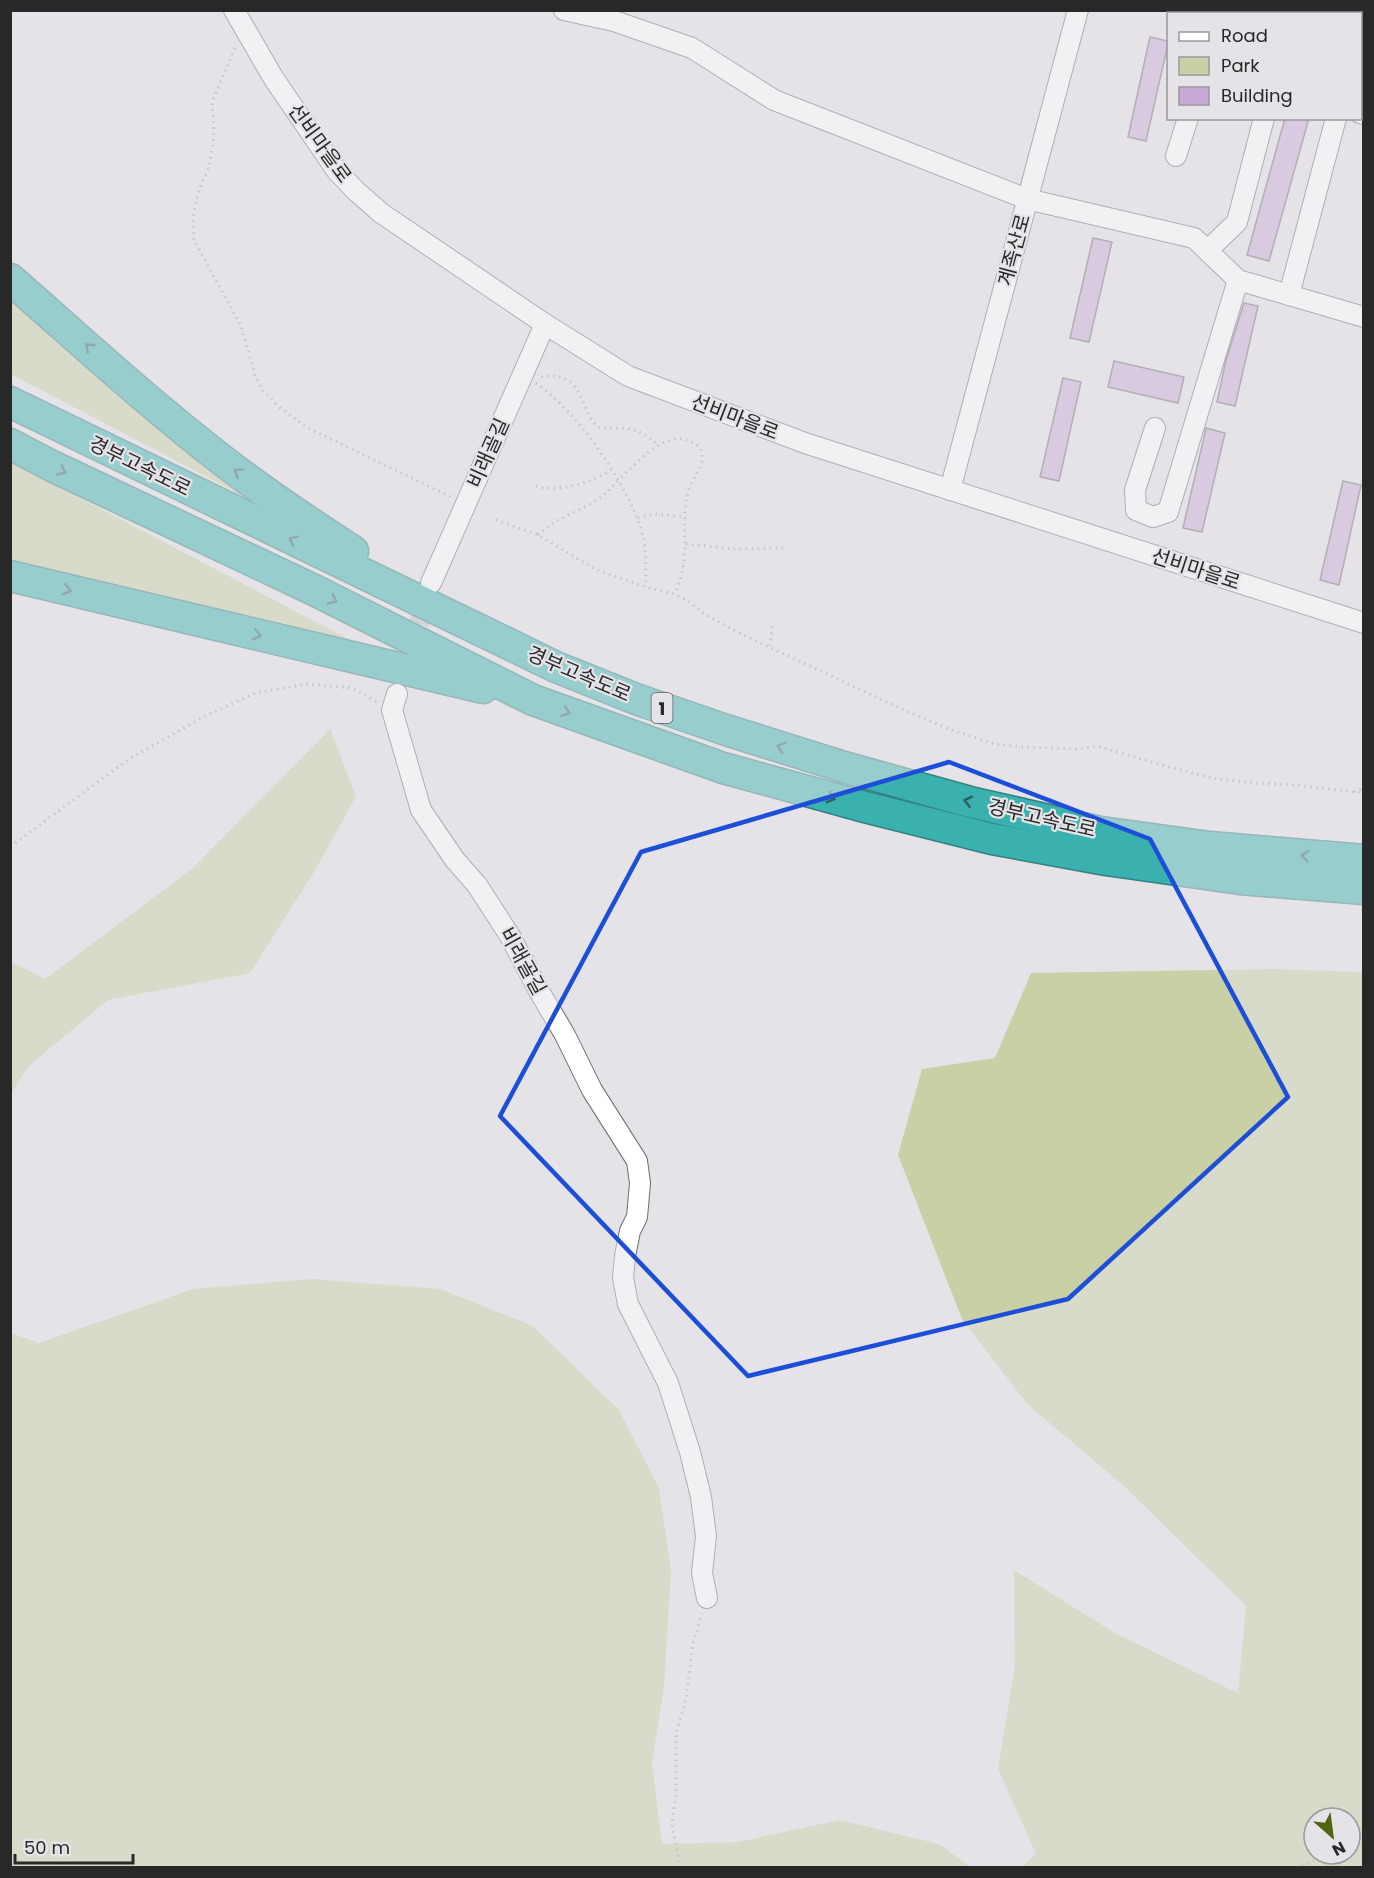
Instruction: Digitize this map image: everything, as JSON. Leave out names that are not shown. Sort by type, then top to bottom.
[{"type":"highway","points":[[10,279],[148,400],[280,504],[417,592],[556,667]]},
{"type":"highway","name":"경부고속도로","points":[[10,402],[556,667],[636,699],[726,730],[844,767],[970,802],[1101,832],[1210,847],[1364,860]]},
{"type":"highway","name":"경부고속도로","points":[[10,444],[314,590],[533,700],[723,768],[992,839],[1106,860],[1229,877],[1364,889]]},
{"type":"highway","points":[[10,576],[533,700]]},
{"type":"street","name":"선비마을로","points":[[234,10],[274,79],[337,171],[356,191],[381,213],[545,324],[628,376],[805,443],[1364,623]]},
{"type":"street","name":"계족산로","points":[[950,490],[1078,10]]},
{"type":"street","points":[[567,11],[614,21],[692,48],[774,100],[1028,199],[1194,238],[1238,280],[1289,295],[1362,311]]},
{"type":"street","points":[[1176,156],[1187,120]]},
{"type":"street","points":[[1208,250],[1238,222],[1264,120]]},
{"type":"street","points":[[1289,295],[1335,120]]},
{"type":"street","points":[[1155,428],[1135,490],[1136,510],[1153,518],[1168,512],[1238,280]]},
{"type":"street","name":"비래골길","points":[[431,583],[545,324]]},
{"type":"street","name":"비래골길","points":[[394,702],[421,810],[455,860],[477,885],[510,936],[565,1035],[592,1090],[637,1161],[640,1183],[637,1216],[630,1231],[623,1278],[628,1304],[668,1383],[690,1452],[701,1497],[705,1536],[702,1573],[707,1598]]},
{"type":"path","points":[[245,27],[212,102],[214,137],[209,167],[193,217],[194,240],[241,326],[255,375],[263,391],[279,407],[306,427],[466,505]]},
{"type":"path","points":[[646,587],[644,538],[632,508],[611,470],[584,430],[546,390],[535,382],[542,377],[561,377],[581,395],[596,425],[600,428],[630,428],[649,437],[659,446]]},
{"type":"path","points":[[538,535],[553,522],[601,497],[617,481],[670,439],[688,439],[695,442],[702,453],[703,461],[688,490],[684,571],[674,594]]},
{"type":"path","points":[[536,486],[547,489],[585,483],[600,478],[611,470]]},
{"type":"path","points":[[637,518],[654,514],[686,517]]},
{"type":"path","points":[[496,520],[538,535],[597,570],[687,600],[706,615],[904,710],[949,729],[994,744],[1066,749],[1096,746],[1217,779],[1295,785],[1364,794]]},
{"type":"path","points":[[686,544],[734,549],[786,548]]},
{"type":"path","points":[[770,646],[772,622]]},
{"type":"path","points":[[10,843],[14,844],[129,759],[203,717],[255,693],[308,684],[352,688],[394,702]]},
{"type":"path","points":[[1354,792],[1364,788]]},
{"type":"path","points":[[680,1868],[672,1824],[676,1793],[676,1733],[686,1699],[693,1643],[707,1598]]},
{"type":"highlighted area","points":[[949,762],[1150,839],[1288,1097],[1068,1299],[748,1376],[500,1116],[641,852]]},
{"type":"green space","points":[[10,295],[254,502],[11,374]]},
{"type":"green space","points":[[10,461],[365,648],[11,565]]},
{"type":"green space","points":[[330,729],[356,796],[316,869],[250,973],[108,1000],[29,1066],[11,1093],[11,962],[45,979],[194,867]]},
{"type":"green space","points":[[1277,969],[1363,972],[1363,1867],[1022,1867],[1036,1854],[998,1769],[1015,1666],[1014,1570],[1115,1633],[1238,1693],[1246,1606],[1124,1486],[1028,1405],[962,1319],[898,1155],[922,1069],[995,1058],[1031,973]]},
{"type":"green space","points":[[312,1279],[440,1289],[533,1326],[619,1410],[659,1488],[671,1571],[664,1688],[652,1763],[662,1844],[737,1842],[840,1820],[939,1844],[970,1867],[11,1867],[11,1333],[39,1343],[193,1289]]},
{"type":"building","points":[[1150,37],[1167,41],[1146,141],[1128,137]]},
{"type":"building","points":[[1284,120],[1308,120],[1269,261],[1247,255]]},
{"type":"building","points":[[1093,238],[1112,242],[1089,342],[1070,338]]},
{"type":"building","points":[[1244,303],[1258,306],[1235,406],[1217,402],[1226,360]]},
{"type":"building","points":[[1114,361],[1184,377],[1178,403],[1108,387]]},
{"type":"building","points":[[1063,378],[1081,382],[1059,481],[1040,477]]},
{"type":"building","points":[[1206,428],[1225,433],[1202,532],[1183,528]]},
{"type":"building","points":[[1343,481],[1361,485],[1339,585],[1320,580]]},
{"type":"tunnel","points":[[401,681],[428,594]]}]
